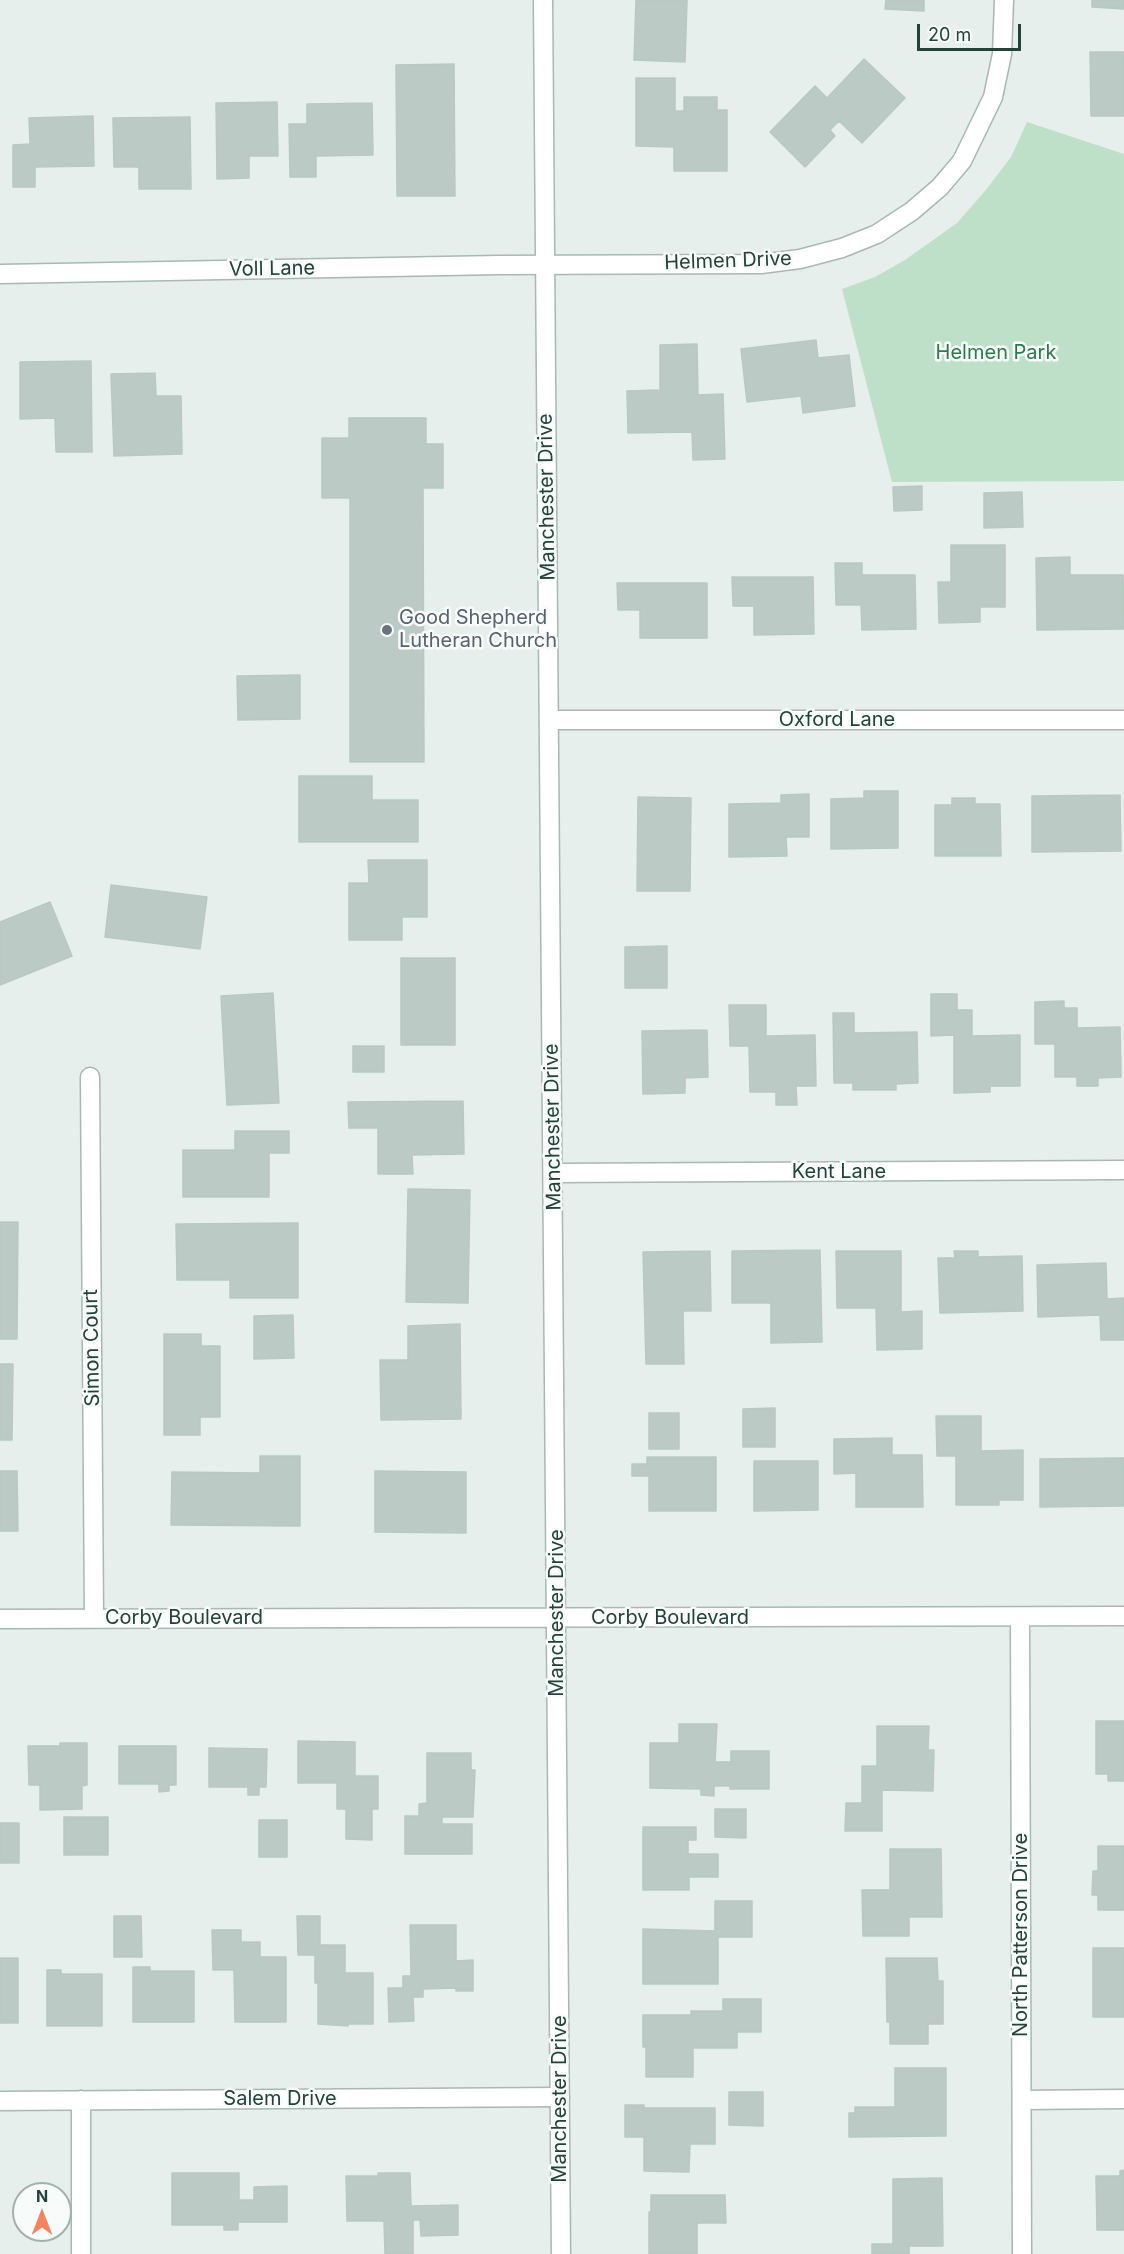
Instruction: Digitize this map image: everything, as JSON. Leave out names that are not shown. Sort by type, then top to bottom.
[{"type":"street","name":"Manchester Drive","points":[[543,0],[561,2254]]},
{"type":"street","name":"Helmen Drive","points":[[544,265],[761,264],[800,259],[842,248],[878,234],[912,211],[939,187],[962,161],[993,97],[1002,54],[1004,0]]},
{"type":"street","name":"Voll Lane","points":[[0,274],[544,265]]},
{"type":"street","name":"Oxford Lane","points":[[549,720],[1124,720]]},
{"type":"street","name":"Simon Court","points":[[90,1077],[94,1618]]},
{"type":"street","name":"Kent Lane","points":[[554,1173],[1124,1170]]},
{"type":"street","name":"Corby Boulevard","points":[[0,1619],[1124,1616]]},
{"type":"street","name":"North Patterson Drive","points":[[1020,1617],[1022,2254]]},
{"type":"street","name":"Salem Drive","points":[[0,2102],[560,2097]]},
{"type":"street","points":[[1022,2100],[1124,2099]]},
{"type":"street","points":[[81,2100],[81,2254]]},
{"type":"green space","name":"Helmen Park","points":[[1027,122],[1124,154],[1124,481],[892,482],[842,289],[875,277],[905,260],[957,223],[1011,157]]},
{"type":"building","points":[[636,0],[687,0],[685,62],[634,60]]},
{"type":"building","points":[[886,0],[924,0],[924,11],[885,9]]},
{"type":"building","points":[[1092,0],[1124,0],[1124,9],[1092,7]]},
{"type":"building","points":[[1090,52],[1124,52],[1124,116],[1091,116]]},
{"type":"building","points":[[864,59],[905,98],[862,143],[839,121],[830,130],[835,136],[805,167],[770,132],[815,86],[827,98]]},
{"type":"building","points":[[454,64],[455,196],[397,196],[396,65]]},
{"type":"building","points":[[636,78],[675,78],[675,111],[684,111],[684,97],[717,97],[717,110],[727,110],[727,171],[674,171],[674,147],[636,146]]},
{"type":"building","points":[[277,102],[278,156],[249,156],[249,178],[217,179],[216,103]]},
{"type":"building","points":[[372,103],[373,155],[316,156],[316,177],[290,177],[289,124],[307,124],[307,104]]},
{"type":"building","points":[[93,116],[94,166],[35,167],[35,187],[13,187],[13,145],[30,144],[29,118]]},
{"type":"building","points":[[190,117],[191,189],[139,189],[139,167],[114,167],[113,118]]},
{"type":"building","points":[[816,340],[818,358],[849,355],[855,406],[803,413],[801,396],[747,402],[741,349]]},
{"type":"building","points":[[697,344],[698,395],[723,394],[725,459],[693,460],[692,432],[628,433],[627,391],[660,390],[660,345]]},
{"type":"building","points":[[91,361],[92,452],[56,452],[55,418],[20,419],[20,362]]},
{"type":"building","points":[[155,373],[156,396],[181,396],[182,454],[114,456],[111,374]]},
{"type":"building","name":"Good Shepherd Lutheran Church","points":[[349,418],[426,418],[426,444],[443,444],[443,488],[423,488],[424,762],[350,762],[350,498],[322,498],[322,438],[349,438]]},
{"type":"building","points":[[922,486],[922,510],[894,511],[893,487]]},
{"type":"building","points":[[1022,492],[1023,527],[984,528],[984,493]]},
{"type":"building","points":[[951,545],[1005,545],[1005,607],[980,607],[980,622],[939,623],[938,582],[951,582]]},
{"type":"building","points":[[1070,557],[1070,575],[1123,575],[1124,629],[1037,630],[1036,558]]},
{"type":"building","points":[[835,563],[862,563],[862,575],[915,575],[916,629],[862,630],[861,605],[836,605]]},
{"type":"building","points":[[732,577],[813,577],[814,634],[754,635],[754,606],[733,606]]},
{"type":"building","points":[[617,583],[707,583],[707,638],[640,638],[640,610],[618,610]]},
{"type":"building","points":[[300,675],[300,719],[238,720],[237,676]]},
{"type":"building","points":[[299,776],[372,776],[372,800],[418,800],[418,842],[299,842]]},
{"type":"building","points":[[864,791],[898,791],[898,848],[831,849],[831,799],[864,798]]},
{"type":"building","points":[[809,794],[809,837],[786,837],[787,856],[729,857],[729,804],[781,803],[781,795]]},
{"type":"building","points":[[1120,795],[1121,851],[1032,852],[1032,796]]},
{"type":"building","points":[[638,797],[691,798],[690,891],[637,891]]},
{"type":"building","points":[[952,798],[975,798],[975,804],[1000,804],[1001,856],[935,856],[935,805],[952,805]]},
{"type":"building","points":[[368,860],[427,860],[427,917],[402,917],[402,940],[349,940],[349,883],[369,883]]},
{"type":"building","points":[[111,885],[207,897],[200,949],[105,937]]},
{"type":"building","points":[[50,902],[72,956],[0,985],[0,922]]},
{"type":"building","points":[[667,946],[667,988],[625,988],[625,947]]},
{"type":"building","points":[[401,958],[455,958],[455,1045],[401,1045]]},
{"type":"building","points":[[273,993],[279,1103],[227,1105],[221,996]]},
{"type":"building","points":[[931,994],[957,994],[957,1010],[972,1010],[972,1036],[1020,1035],[1020,1086],[990,1086],[990,1092],[954,1093],[954,1035],[931,1036]]},
{"type":"building","points":[[1064,1001],[1064,1008],[1077,1008],[1077,1028],[1120,1027],[1121,1077],[1098,1078],[1098,1086],[1077,1086],[1077,1077],[1055,1077],[1055,1044],[1035,1044],[1035,1002]]},
{"type":"building","points":[[729,1005],[766,1005],[766,1036],[815,1035],[816,1086],[796,1086],[797,1105],[776,1105],[776,1092],[750,1092],[749,1046],[730,1046]]},
{"type":"building","points":[[833,1013],[854,1013],[854,1033],[917,1032],[918,1083],[896,1084],[896,1090],[853,1090],[853,1083],[834,1083]]},
{"type":"building","points":[[707,1030],[708,1077],[685,1078],[685,1093],[643,1094],[642,1031]]},
{"type":"building","points":[[353,1046],[384,1046],[384,1072],[353,1072]]},
{"type":"building","points":[[463,1101],[464,1154],[412,1155],[413,1174],[378,1174],[378,1128],[349,1128],[348,1102]]},
{"type":"building","points":[[235,1131],[289,1131],[289,1153],[269,1153],[269,1197],[183,1197],[183,1150],[235,1150]]},
{"type":"building","points":[[408,1189],[470,1190],[468,1303],[406,1302]]},
{"type":"building","points":[[0,1222],[18,1222],[17,1339],[0,1339]]},
{"type":"building","points":[[298,1223],[298,1298],[230,1298],[230,1280],[177,1280],[176,1224]]},
{"type":"building","points":[[820,1250],[822,1342],[771,1343],[771,1303],[732,1303],[732,1251]]},
{"type":"building","points":[[710,1251],[711,1311],[683,1311],[684,1364],[646,1364],[643,1252]]},
{"type":"building","points":[[836,1251],[901,1251],[901,1312],[922,1311],[922,1349],[877,1350],[876,1308],[837,1308]]},
{"type":"building","points":[[954,1251],[978,1251],[978,1257],[1022,1256],[1023,1311],[940,1313],[938,1258],[955,1258]]},
{"type":"building","points":[[1106,1263],[1107,1299],[1124,1298],[1124,1340],[1101,1340],[1100,1315],[1038,1317],[1037,1265]]},
{"type":"building","points":[[293,1315],[294,1358],[254,1359],[254,1316]]},
{"type":"building","points":[[460,1324],[461,1419],[381,1420],[380,1360],[408,1360],[408,1326]]},
{"type":"building","points":[[164,1334],[201,1334],[201,1346],[220,1346],[220,1417],[200,1417],[200,1435],[164,1435]]},
{"type":"building","points":[[0,1364],[13,1364],[12,1440],[0,1440]]},
{"type":"building","points":[[775,1408],[775,1447],[743,1447],[743,1409]]},
{"type":"building","points":[[649,1413],[679,1413],[679,1449],[649,1449]]},
{"type":"building","points":[[936,1416],[981,1416],[981,1451],[1023,1450],[1023,1500],[999,1500],[999,1505],[956,1505],[956,1456],[937,1456]]},
{"type":"building","points":[[892,1438],[892,1455],[922,1455],[923,1507],[856,1507],[856,1473],[834,1474],[834,1439]]},
{"type":"building","points":[[260,1456],[300,1456],[300,1526],[171,1525],[172,1472],[260,1473]]},
{"type":"building","points":[[647,1457],[716,1457],[716,1511],[649,1511],[649,1476],[632,1476],[632,1464],[647,1464]]},
{"type":"building","points":[[1124,1458],[1124,1506],[1040,1507],[1040,1459]]},
{"type":"building","points":[[754,1461],[818,1461],[818,1510],[754,1511]]},
{"type":"building","points":[[0,1471],[17,1471],[18,1531],[0,1531]]},
{"type":"building","points":[[375,1471],[466,1472],[466,1533],[375,1532]]},
{"type":"building","points":[[1096,1721],[1124,1721],[1124,1781],[1108,1781],[1108,1774],[1096,1774]]},
{"type":"building","points":[[679,1724],[717,1724],[715,1762],[731,1762],[731,1751],[769,1751],[769,1789],[730,1789],[730,1786],[714,1786],[714,1796],[701,1795],[701,1789],[650,1788],[650,1743],[679,1743]]},
{"type":"building","points":[[877,1726],[929,1726],[928,1750],[934,1750],[933,1791],[882,1790],[882,1831],[845,1831],[846,1803],[862,1803],[862,1766],[877,1766]]},
{"type":"building","points":[[298,1741],[355,1742],[355,1776],[378,1776],[378,1809],[372,1809],[372,1840],[346,1839],[346,1809],[337,1809],[337,1783],[298,1783]]},
{"type":"building","points":[[60,1743],[87,1743],[87,1785],[82,1786],[82,1809],[40,1810],[40,1785],[29,1785],[28,1746],[60,1746]]},
{"type":"building","points":[[119,1746],[176,1746],[176,1785],[169,1785],[169,1791],[159,1792],[159,1784],[119,1784]]},
{"type":"building","points":[[209,1748],[267,1749],[266,1787],[259,1787],[259,1795],[248,1795],[248,1787],[209,1787]]},
{"type":"building","points":[[427,1753],[471,1753],[471,1770],[475,1770],[473,1817],[442,1817],[442,1824],[472,1824],[472,1854],[405,1854],[405,1816],[419,1816],[419,1804],[427,1803]]},
{"type":"building","points":[[715,1809],[746,1809],[746,1838],[715,1837]]},
{"type":"building","points":[[64,1817],[108,1817],[108,1855],[64,1855]]},
{"type":"building","points":[[259,1820],[287,1820],[287,1857],[259,1857]]},
{"type":"building","points":[[0,1823],[19,1823],[19,1863],[0,1863]]},
{"type":"building","points":[[643,1827],[696,1827],[696,1840],[688,1840],[688,1854],[718,1854],[718,1877],[689,1877],[689,1890],[643,1890]]},
{"type":"building","points":[[1098,1846],[1124,1846],[1124,1910],[1098,1910],[1098,1895],[1092,1895],[1093,1871],[1098,1871]]},
{"type":"building","points":[[890,1849],[941,1849],[942,1917],[909,1917],[909,1936],[863,1936],[862,1890],[890,1890]]},
{"type":"building","points":[[715,1901],[752,1901],[752,1937],[718,1937],[718,1984],[643,1984],[643,1929],[715,1931]]},
{"type":"building","points":[[114,1916],[141,1916],[142,1957],[114,1957]]},
{"type":"building","points":[[297,1916],[320,1916],[320,1945],[345,1945],[345,1973],[373,1973],[373,2024],[348,2024],[348,2026],[318,2024],[315,1955],[298,1955]]},
{"type":"building","points":[[410,1925],[456,1925],[456,1961],[473,1960],[473,1991],[456,1991],[456,1988],[423,1989],[423,1997],[413,1997],[414,2021],[389,2022],[388,1988],[403,1988],[403,1976],[411,1976]]},
{"type":"building","points":[[212,1930],[241,1930],[241,1942],[260,1942],[260,1957],[286,1957],[286,2022],[235,2022],[234,1970],[213,1970]]},
{"type":"building","points":[[1093,1948],[1124,1948],[1124,2017],[1093,2017]]},
{"type":"building","points":[[0,1958],[18,1958],[18,2023],[0,2023]]},
{"type":"building","points":[[886,1958],[937,1958],[938,1981],[943,1981],[943,2024],[928,2024],[928,2044],[890,2044],[890,2022],[887,2022]]},
{"type":"building","points":[[133,1967],[150,1967],[150,1971],[194,1971],[194,2022],[133,2022]]},
{"type":"building","points":[[47,1970],[61,1970],[61,1974],[102,1974],[102,2026],[47,2026]]},
{"type":"building","points":[[723,1999],[761,1999],[761,2032],[737,2032],[737,2048],[693,2048],[693,2077],[646,2077],[643,2015],[691,2015],[691,2011],[723,2011]]},
{"type":"building","points":[[895,2068],[946,2068],[946,2136],[849,2137],[849,2113],[855,2113],[855,2107],[895,2107]]},
{"type":"building","points":[[729,2092],[763,2092],[763,2126],[729,2125]]},
{"type":"building","points":[[625,2105],[644,2105],[644,2108],[715,2108],[715,2144],[690,2144],[689,2172],[644,2171],[644,2137],[625,2137]]},
{"type":"building","points":[[1124,2170],[1124,2230],[1097,2230],[1096,2176],[1120,2176],[1120,2171]]},
{"type":"building","points":[[172,2173],[239,2173],[239,2200],[254,2200],[254,2187],[287,2186],[287,2222],[238,2222],[238,2230],[224,2230],[224,2225],[172,2225]]},
{"type":"building","points":[[378,2173],[410,2173],[411,2206],[458,2205],[458,2235],[421,2236],[420,2220],[413,2220],[413,2254],[385,2254],[384,2221],[347,2221],[346,2176],[378,2176]]},
{"type":"building","points":[[942,2178],[943,2246],[909,2246],[909,2254],[872,2254],[872,2244],[893,2244],[893,2179]]},
{"type":"building","points":[[651,2195],[725,2195],[726,2223],[697,2223],[697,2254],[649,2254]]},
{"type":"place","name":"Good Shepherd Lutheran Church","points":[[387,630]]}]
